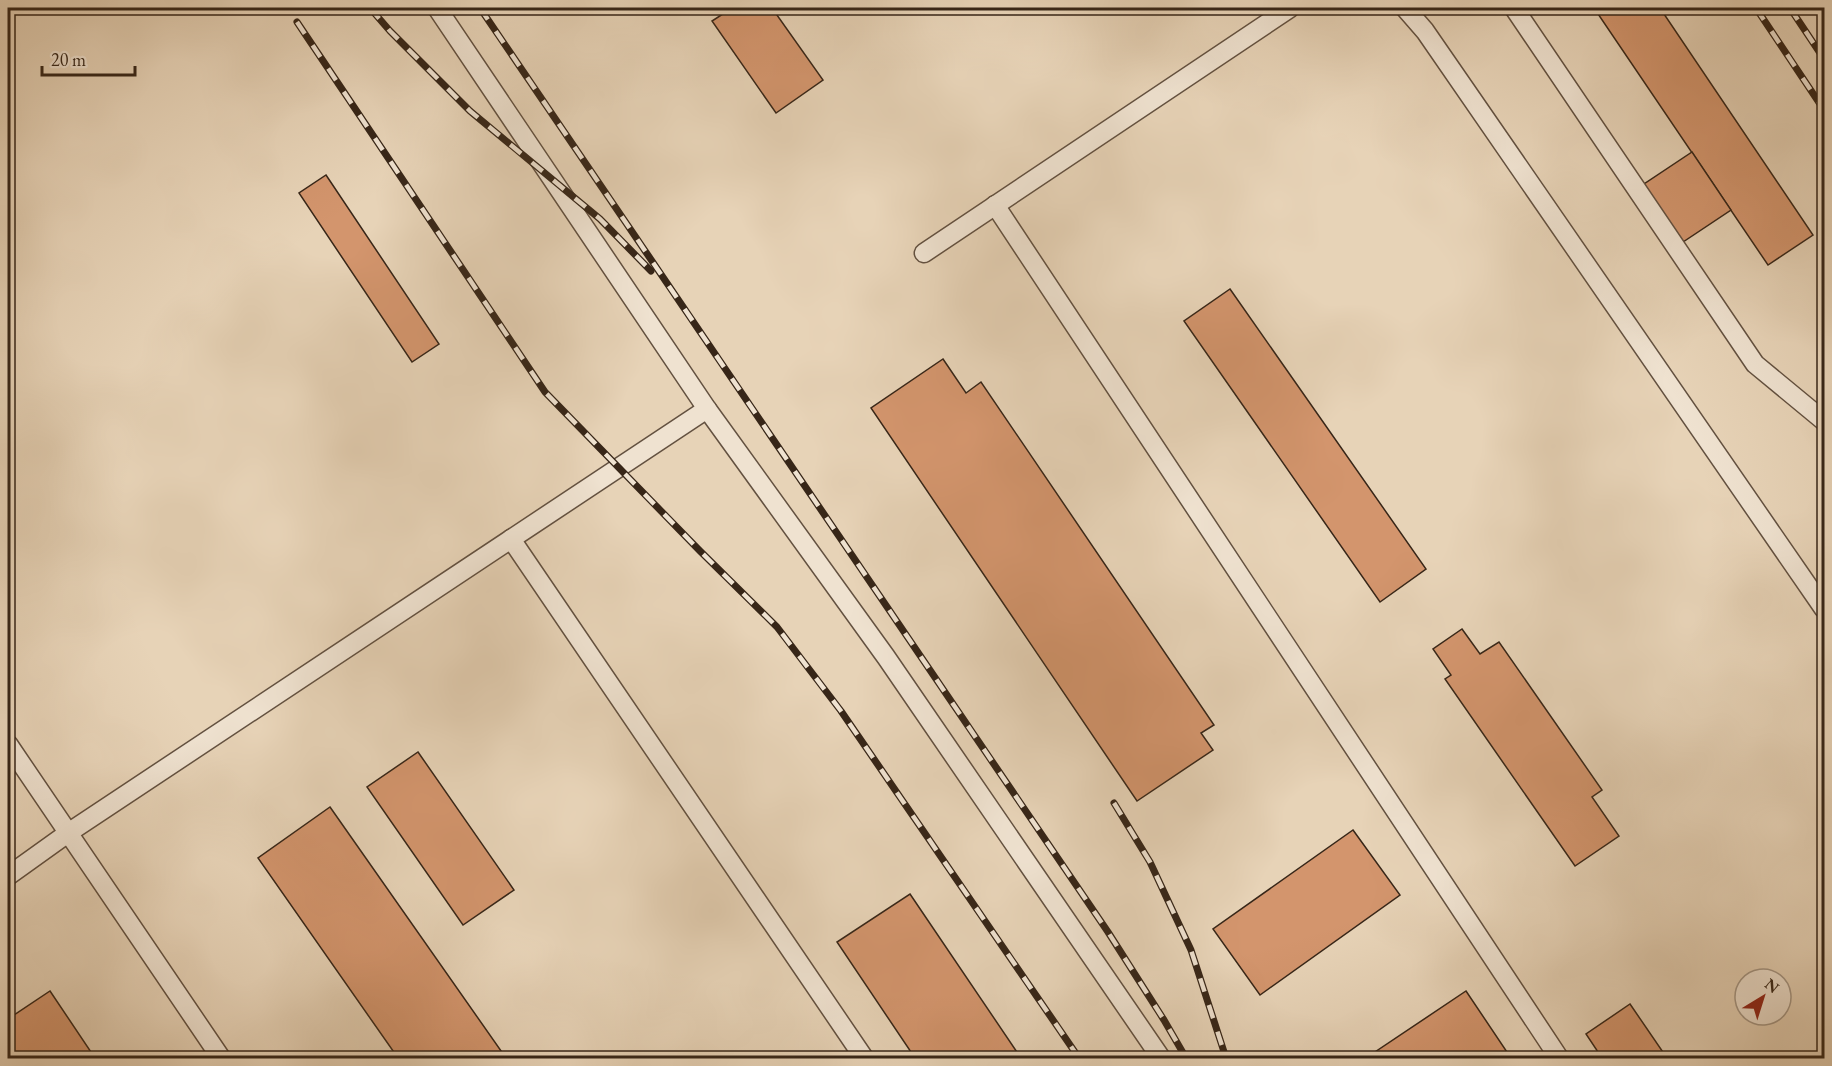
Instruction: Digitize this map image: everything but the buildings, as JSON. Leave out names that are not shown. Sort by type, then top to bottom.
[{"type":"lane","points":[[437,8],[707,409],[886,657],[1161,1059]]},
{"type":"lane","points":[[924,253],[1290,8]]},
{"type":"lane","points":[[1406,8],[1425,31],[1824,609]]},
{"type":"lane","points":[[1514,8],[1755,364],[1824,421]]},
{"type":"lane","points":[[995,206],[1559,1059]]},
{"type":"lane","points":[[8,876],[68,833],[707,409]]},
{"type":"lane","points":[[511,539],[864,1059]]},
{"type":"lane","points":[[8,744],[221,1059]]},
{"type":"railway","points":[[370,8],[470,111],[600,219],[651,271]]},
{"type":"railway","points":[[480,8],[1108,932],[1186,1058]]},
{"type":"railway","points":[[1756,8],[1824,110]]},
{"type":"railway","points":[[1790,8],[1824,59]]},
{"type":"railway","points":[[1820,8],[1824,14]]},
{"type":"railway","points":[[297,22],[545,392],[777,627],[841,711],[1079,1058]]},
{"type":"railway","points":[[1114,803],[1150,862],[1191,950],[1226,1058]]}]
